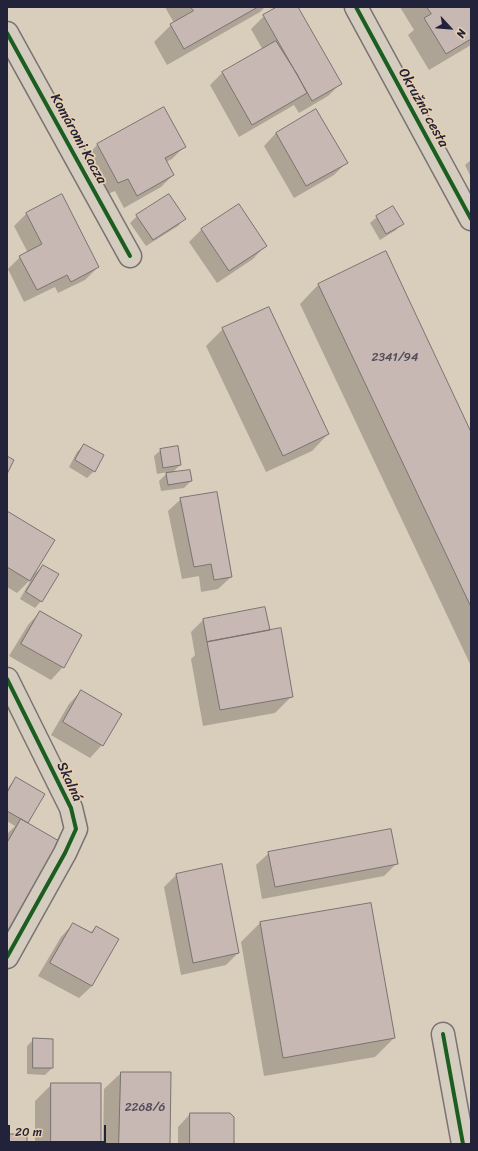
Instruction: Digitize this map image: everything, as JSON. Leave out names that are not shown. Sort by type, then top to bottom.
[{"type":"street","name":"Okružná cesta","points":[[356,7],[471,219]]},
{"type":"street","name":"Komáromi Kacza","points":[[7,33],[130,256]]},
{"type":"street","name":"Skalná","points":[[7,679],[71,808],[76,829],[65,853],[7,957]]},
{"type":"street","points":[[443,1034],[463,1144]]},
{"type":"building","points":[[191,7],[258,7],[184,49],[170,24],[193,11]]},
{"type":"building","points":[[277,7],[298,7],[342,84],[312,101],[263,15]]},
{"type":"building","points":[[427,7],[471,7],[471,39],[446,54],[424,18],[431,14]]},
{"type":"building","points":[[276,41],[307,93],[252,125],[222,72]]},
{"type":"building","points":[[164,107],[186,147],[165,158],[174,175],[137,196],[128,179],[118,183],[97,144]]},
{"type":"building","points":[[316,109],[348,163],[306,186],[276,133]]},
{"type":"building","points":[[62,194],[99,267],[71,282],[67,275],[37,290],[19,256],[42,244],[26,213]]},
{"type":"building","points":[[169,194],[186,219],[153,240],[136,215]]},
{"type":"building","points":[[239,204],[267,246],[229,271],[201,229]]},
{"type":"building","points":[[393,206],[404,224],[386,234],[376,216]]},
{"type":"building","points":[[386,251],[471,432],[471,607],[318,284]]},
{"type":"building","points":[[269,307],[329,434],[283,456],[222,328]]},
{"type":"building","points":[[84,444],[104,455],[95,472],[75,460]]},
{"type":"building","points":[[178,446],[181,465],[163,468],[160,449]]},
{"type":"building","points":[[7,456],[14,460],[7,474]]},
{"type":"building","points":[[190,470],[192,481],[168,485],[166,473]]},
{"type":"building","points":[[217,492],[232,577],[214,580],[211,564],[194,567],[180,498]]},
{"type":"building","points":[[7,511],[55,540],[30,581],[7,567]]},
{"type":"building","points":[[43,565],[59,574],[42,602],[26,592]]},
{"type":"building","points":[[265,607],[270,630],[207,642],[203,619]]},
{"type":"building","points":[[40,611],[82,635],[64,668],[21,644]]},
{"type":"building","points":[[281,628],[293,697],[220,710],[207,642]]},
{"type":"building","points":[[81,690],[122,714],[103,746],[63,722]]},
{"type":"building","points":[[16,777],[45,794],[28,823],[7,811],[7,793]]},
{"type":"building","points":[[21,819],[59,841],[7,932],[7,843]]},
{"type":"building","points":[[391,829],[398,864],[275,887],[268,852]]},
{"type":"building","points":[[222,864],[239,953],[193,963],[176,874]]},
{"type":"building","points":[[371,903],[395,1038],[283,1058],[260,922]]},
{"type":"building","points":[[73,923],[92,933],[96,926],[119,939],[92,986],[50,963]]},
{"type":"building","points":[[33,1038],[53,1039],[53,1068],[33,1068]]},
{"type":"building","points":[[121,1072],[171,1072],[170,1144],[119,1144]]},
{"type":"building","points":[[51,1083],[101,1083],[101,1144],[51,1144]]},
{"type":"building","points":[[190,1113],[230,1113],[234,1117],[234,1144],[190,1144]]},
{"type":"building","points":[[7,1134],[27,1134],[27,1144],[7,1144]]},
{"type":"cycle path","points":[[356,7],[471,219]]},
{"type":"cycle path","points":[[7,33],[130,256]]},
{"type":"cycle path","points":[[7,679],[71,808],[76,829],[65,853],[7,957]]},
{"type":"cycle path","points":[[443,1034],[463,1144]]}]
